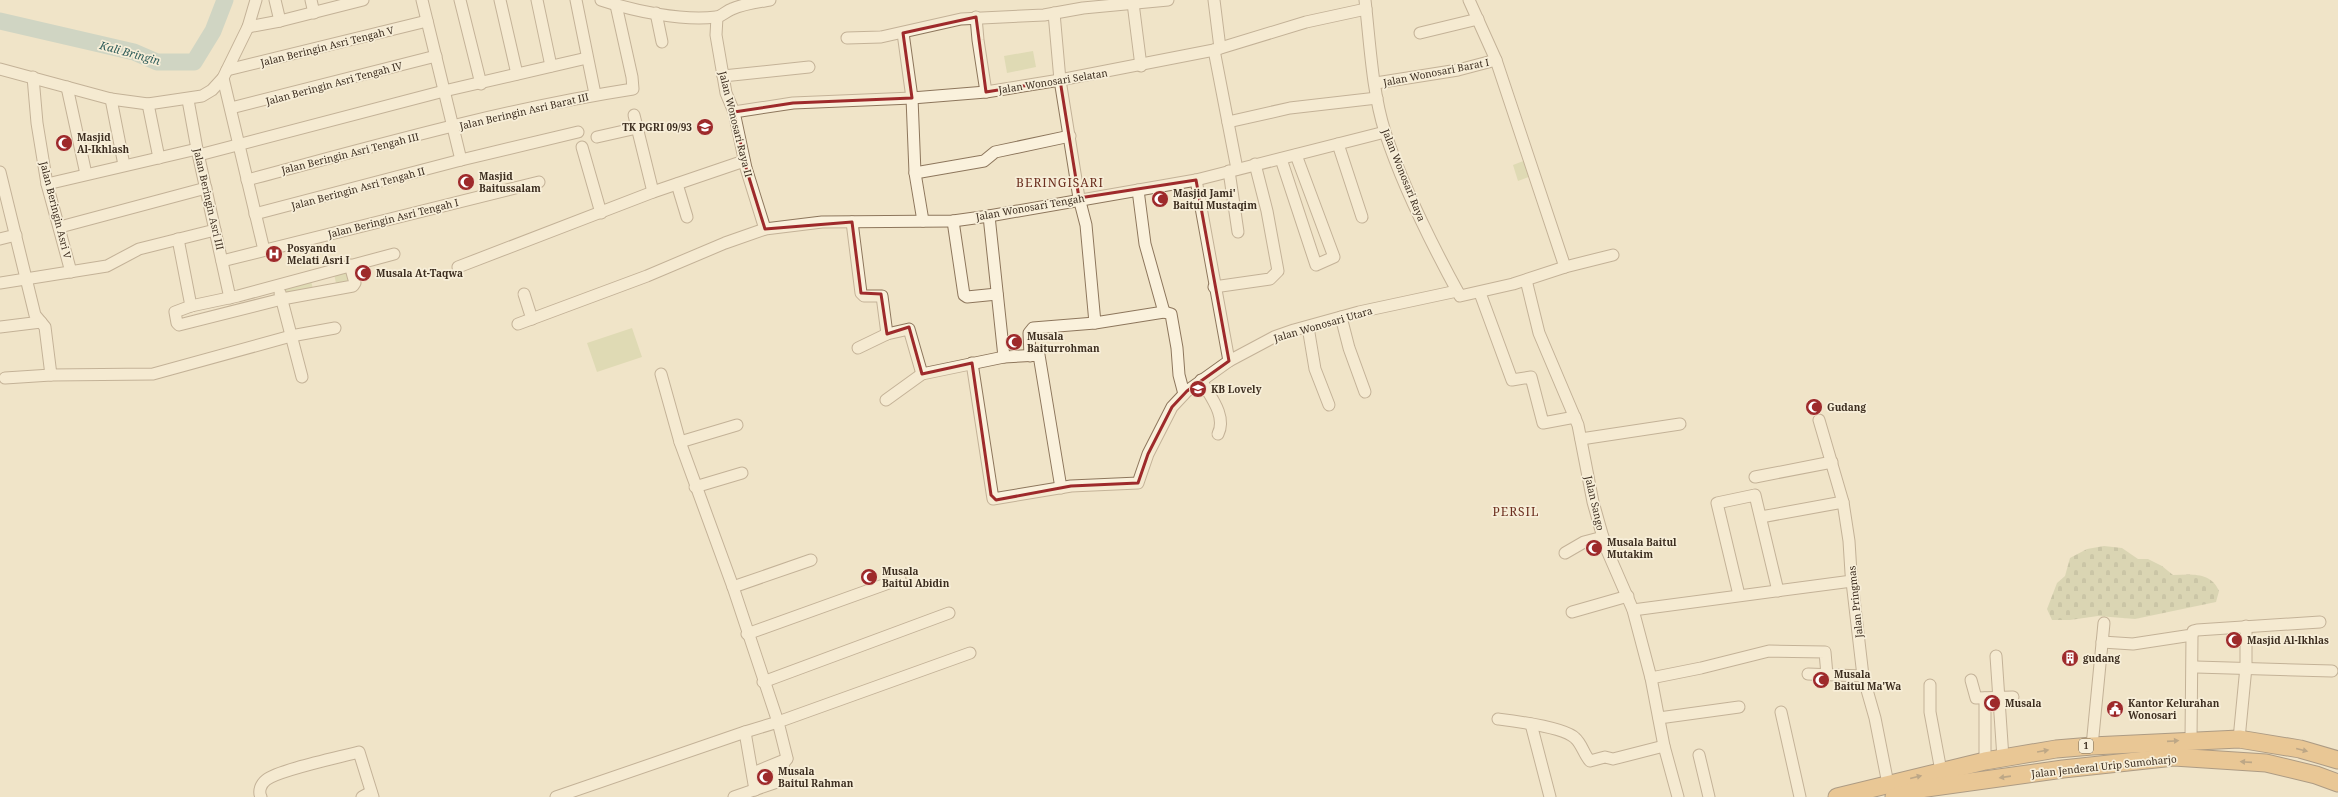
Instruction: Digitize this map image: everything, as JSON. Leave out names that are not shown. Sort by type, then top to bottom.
[{"type":"highway","name":"Jalan Jenderal Urip Sumoharjo","points":[[1891,791],[1941,771],[1985,761],[2056,749],[2191,739],[2239,738],[2300,749],[2338,760]]},
{"type":"highway","name":"Jalan Jenderal Urip Sumoharjo","points":[[1837,797],[1920,789],[2063,769],[2174,757],[2266,763],[2316,775],[2338,783]]},
{"type":"street","points":[[0,69],[111,99],[148,104],[188,100],[206,94],[225,74],[248,27],[256,0]]},
{"type":"street","points":[[275,0],[280,21]]},
{"type":"street","points":[[311,0],[314,13]]},
{"type":"street","points":[[248,27],[280,21],[314,13],[349,2],[363,0]]},
{"type":"street","points":[[422,0],[461,160]]},
{"type":"street","points":[[460,0],[482,84]]},
{"type":"street","points":[[500,0],[517,74]]},
{"type":"street","points":[[537,0],[551,66]]},
{"type":"street","points":[[576,0],[595,94]]},
{"type":"street","points":[[601,0],[616,5],[686,17],[717,17],[732,8],[770,0]]},
{"type":"street","points":[[847,38],[881,37],[976,17],[1054,13],[1168,0]]},
{"type":"street","points":[[1214,0],[1217,49],[1228,122],[1238,232]]},
{"type":"street","points":[[1469,0],[1496,60],[1565,266]]},
{"type":"street","points":[[1133,3],[1141,66]]},
{"type":"street","name":"Jalan Beringin Asri Barat III","points":[[454,127],[595,94],[633,89],[632,77],[616,5]]},
{"type":"street","name":"Jalan Wonosari Selatan","points":[[734,112],[793,103],[912,98],[986,92],[1060,80],[1141,66],[1217,49],[1366,5]]},
{"type":"street","name":"Jalan Wonosari Raya","points":[[1366,5],[1377,98],[1385,132],[1441,263],[1459,293]]},
{"type":"street","points":[[656,13],[662,42]]},
{"type":"street","points":[[1054,13],[1060,80],[1079,198],[1086,225],[1095,323]]},
{"type":"street","name":"Jalan Wonosari Raya II","points":[[717,17],[716,35],[726,93],[734,112],[744,161],[765,229]]},
{"type":"street","points":[[976,17],[986,92]]},
{"type":"street","points":[[1420,33],[1478,19]]},
{"type":"street","name":"Jalan Beringin Asri Tengah V","points":[[225,74],[427,21]]},
{"type":"street","points":[[903,33],[912,98],[915,173],[923,222]]},
{"type":"street","name":"Jalan Beringin Asri Tengah IV","points":[[231,108],[436,56]]},
{"type":"street","points":[[47,184],[124,165],[239,144],[444,91],[482,84],[517,74],[587,58]]},
{"type":"street","name":"Jalan Wonosari Barat I","points":[[1376,83],[1458,70],[1496,60]]},
{"type":"street","points":[[723,76],[809,67]]},
{"type":"street","points":[[225,74],[231,108],[264,250]]},
{"type":"street","name":"Jalan Beringin Asri V","points":[[32,77],[37,129],[47,184],[60,227],[71,272]]},
{"type":"street","points":[[67,87],[86,174]]},
{"type":"street","points":[[1228,122],[1290,108],[1377,98]]},
{"type":"street","points":[[111,99],[124,165]]},
{"type":"street","name":"Jalan Beringin Asri III","points":[[188,100],[222,261],[234,297],[241,309]]},
{"type":"street","points":[[148,104],[159,158]]},
{"type":"street","points":[[634,115],[653,192]]},
{"type":"street","name":"Jalan Beringin Asri Tengah III","points":[[247,180],[454,127]]},
{"type":"street","points":[[597,137],[637,128]]},
{"type":"street","name":"Jalan Beringin Asri Tengah II","points":[[255,214],[461,160],[578,132]]},
{"type":"street","name":"Jalan Wonosari Tengah","points":[[518,324],[647,276],[725,243],[765,229],[822,222],[923,222],[989,216],[1079,198],[1196,180],[1385,132]]},
{"type":"street","points":[[915,173],[984,161],[995,152],[1070,136]]},
{"type":"street","points":[[1338,144],[1362,217]]},
{"type":"street","points":[[582,147],[601,213]]},
{"type":"street","points":[[1281,159],[1315,264],[1318,265],[1334,258],[1296,155]]},
{"type":"street","points":[[458,267],[653,192],[744,161]]},
{"type":"street","points":[[1214,287],[1270,279],[1278,271],[1267,211],[1255,164]]},
{"type":"street","points":[[0,172],[3,195],[16,235],[35,315],[44,327],[51,375]]},
{"type":"street","points":[[1196,180],[1214,287],[1229,360]]},
{"type":"street","name":"Jalan Beringin Asri Tengah I","points":[[222,261],[539,182]]},
{"type":"street","points":[[677,184],[687,217]]},
{"type":"street","points":[[60,227],[206,188]]},
{"type":"street","points":[[1138,190],[1145,244],[1164,312]]},
{"type":"street","points":[[989,216],[1004,357]]},
{"type":"street","points":[[953,220],[964,295],[967,297],[997,294]]},
{"type":"street","points":[[852,222],[861,293],[864,296],[882,296],[887,334]]},
{"type":"street","points":[[0,282],[107,266],[139,249],[216,230]]},
{"type":"street","points":[[0,239],[16,235]]},
{"type":"street","points":[[178,239],[191,306]]},
{"type":"street","points":[[350,265],[355,283],[353,286],[282,299],[178,325],[175,315],[176,310],[234,297],[277,284],[350,265],[394,254]]},
{"type":"street","name":"Jalan Wonosari Utara","points":[[972,363],[991,495],[996,500],[1061,488],[1138,483],[1148,454],[1166,416],[1184,394],[1229,360],[1274,337],[1341,317],[1438,293],[1480,293],[1526,280],[1565,266],[1612,255]]},
{"type":"street","name":"Jalan Sango","points":[[1526,280],[1539,333],[1575,417],[1581,439],[1593,502],[1603,537],[1633,610],[1651,678],[1664,746],[1678,797]]},
{"type":"street","points":[[277,284],[302,377]]},
{"type":"street","points":[[1480,293],[1512,380],[1532,377],[1544,424],[1575,417]]},
{"type":"street","points":[[524,294],[532,319]]},
{"type":"street","points":[[1030,356],[1029,333],[1033,328],[1095,323],[1164,312],[1171,314],[1172,316],[1179,375],[1184,394]]},
{"type":"street","points":[[1341,317],[1349,348],[1365,392]]},
{"type":"street","points":[[0,328],[41,322]]},
{"type":"street","points":[[1308,327],[1315,369],[1328,405]]},
{"type":"street","points":[[5,378],[51,375],[153,374],[291,336],[335,328]]},
{"type":"street","points":[[858,348],[887,334],[909,329],[922,374]]},
{"type":"street","points":[[886,400],[922,374],[1004,357],[1039,355],[1061,488]]},
{"type":"street","points":[[661,374],[680,442],[695,488],[733,587],[747,634],[778,722],[787,758],[777,775],[776,782],[734,797]]},
{"type":"street","points":[[1201,380],[1220,414],[1222,428],[1218,434]]},
{"type":"street","name":"Jalan Pringmas","points":[[1819,420],[1843,502],[1849,541],[1863,676],[1875,718],[1891,791]]},
{"type":"street","points":[[1581,439],[1680,424]]},
{"type":"street","points":[[680,442],[737,425]]},
{"type":"street","points":[[1755,477],[1832,462]]},
{"type":"street","points":[[695,488],[742,474]]},
{"type":"street","points":[[1739,595],[1717,503],[1755,495],[1778,591]]},
{"type":"street","points":[[1761,517],[1843,502]]},
{"type":"street","points":[[1565,553],[1584,542],[1603,537]]},
{"type":"street","points":[[733,587],[811,560]]},
{"type":"street","points":[[747,634],[900,579]]},
{"type":"street","points":[[1633,610],[1852,581]]},
{"type":"street","points":[[1572,612],[1628,596]]},
{"type":"street","points":[[763,682],[949,613]]},
{"type":"street","points":[[2191,739],[2193,631],[2246,626],[2320,622]]},
{"type":"street","points":[[2092,746],[2104,623]]},
{"type":"street","points":[[2239,738],[2246,667],[2246,626]]},
{"type":"street","points":[[2102,642],[2133,644],[2192,635]]},
{"type":"street","points":[[1651,678],[1702,668],[1769,651],[1825,652],[1827,675]]},
{"type":"street","points":[[556,797],[778,722],[970,653]]},
{"type":"street","points":[[1996,656],[2003,758]]},
{"type":"street","points":[[2196,667],[2246,667],[2332,671]]},
{"type":"street","points":[[1808,674],[1863,676]]},
{"type":"street","points":[[1971,680],[1975,697],[2013,697]]},
{"type":"street","points":[[1930,685],[1930,712],[1941,771]]},
{"type":"street","points":[[1985,698],[1985,761]]},
{"type":"street","points":[[1659,718],[1739,707]]},
{"type":"street","points":[[1781,712],[1800,797]]},
{"type":"street","points":[[1498,719],[1531,724],[1575,737],[1590,761],[1605,757],[1613,759],[1664,746]]},
{"type":"street","points":[[1531,724],[1549,797]]},
{"type":"street","points":[[745,732],[755,790]]},
{"type":"street","points":[[261,797],[259,794],[262,785],[274,776],[359,752],[369,795]]},
{"type":"street","points":[[1699,755],[1709,797]]},
{"type":"street","points":[[753,773],[787,758]]},
{"type":"highlighted area","points":[[976,17],[986,92],[1060,80],[1079,198],[1196,180],[1229,361],[1187,391],[1172,407],[1148,454],[1138,483],[1071,486],[996,500],[991,495],[972,363],[922,374],[909,327],[887,334],[881,294],[861,293],[852,222],[765,229],[746,168],[734,112],[793,103],[912,98],[903,33]]},
{"type":"green space","points":[[1033,51],[1036,67],[1007,73],[1004,56]]},
{"type":"green space","points":[[1526,160],[1531,176],[1518,181],[1513,165]]},
{"type":"green space","points":[[349,267],[351,280],[336,283],[333,270]]},
{"type":"green space","points":[[310,277],[313,289],[286,296],[283,284]]},
{"type":"green space","points":[[632,328],[642,357],[597,372],[587,343]]},
{"type":"green space","points":[[2104,546],[2122,548],[2138,559],[2148,559],[2162,566],[2173,575],[2187,574],[2206,577],[2216,585],[2219,591],[2216,602],[2135,619],[2098,616],[2070,620],[2052,620],[2047,609],[2057,583],[2065,576],[2070,558],[2087,549]]},
{"type":"waterway","name":"Kali Bringin","points":[[0,21],[134,52],[157,62],[194,62],[213,31],[225,0]]},
{"type":"place","name":"TK PGRI 09/93","points":[[705,127]]},
{"type":"place","name":"Masjid Al-Ikhlash","points":[[64,143]]},
{"type":"place","name":"Masjid Baitussalam","points":[[466,182]]},
{"type":"place","name":"Masjid Jami' Baitul Mustaqim","points":[[1160,199]]},
{"type":"place","name":"Posyandu Melati Asri I","points":[[274,254]]},
{"type":"place","name":"Musala At-Taqwa","points":[[363,273]]},
{"type":"place","name":"Musala Baiturrohman","points":[[1014,342]]},
{"type":"place","name":"KB Lovely","points":[[1198,389]]},
{"type":"place","name":"Gudang","points":[[1814,407]]},
{"type":"place","name":"Musala Baitul Mutakim","points":[[1594,548]]},
{"type":"place","name":"Musala Baitul Abidin","points":[[869,577]]},
{"type":"place","name":"Masjid Al-Ikhlas","points":[[2234,640]]},
{"type":"place","name":"gudang","points":[[2070,658]]},
{"type":"place","name":"Musala Baitul Ma'Wa","points":[[1821,680]]},
{"type":"place","name":"Musala","points":[[1992,703]]},
{"type":"place","name":"Kantor Kelurahan Wonosari","points":[[2115,709]]},
{"type":"place","name":"Musala Baitul Rahman","points":[[765,777]]},
{"type":"district","name":"BERINGISARI","points":[[1060,183]]},
{"type":"district","name":"PERSIL","points":[[1516,512]]}]
